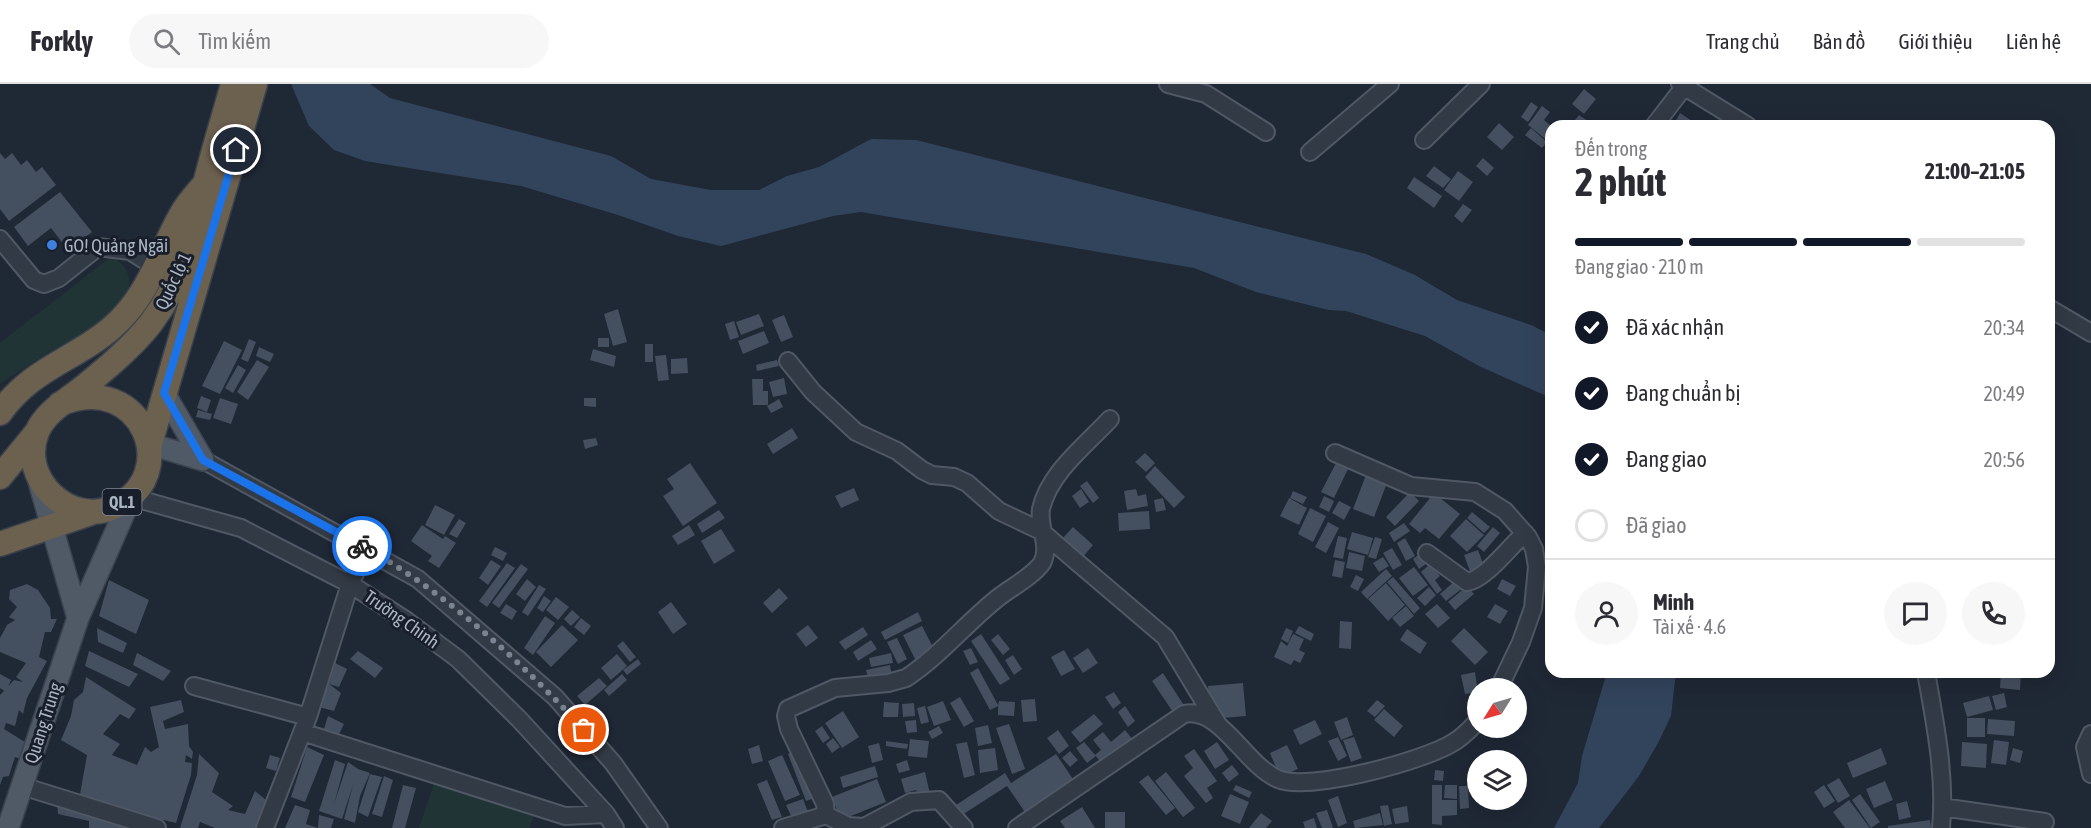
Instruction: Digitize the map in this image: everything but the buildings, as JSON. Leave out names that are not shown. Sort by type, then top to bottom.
[{"type":"highway","name":"Quốc lộ 1","points":[[60,404],[107,367],[159,313],[177,281],[198,223],[206,181],[233,84]]},
{"type":"highway","name":"Quốc lộ 1","points":[[150,444],[255,84]]},
{"type":"highway","points":[[0,413],[15,394],[38,373],[99,338],[121,320],[144,291],[181,214],[206,181]]},
{"type":"highway","points":[[0,477],[46,417],[60,404],[78,397],[96,396],[115,401],[130,411],[150,444]]},
{"type":"highway","points":[[36,433],[33,452],[36,471]]},
{"type":"highway","name":"QL.1","points":[[0,544],[114,507],[130,497],[142,481],[148,464],[150,444]]},
{"type":"highway","name":"QL.1","points":[[36,471],[45,488],[59,502],[76,510],[96,512]]},
{"type":"main road","points":[[164,393],[203,460]]},
{"type":"main road","points":[[150,444],[203,460]]},
{"type":"main road","points":[[36,471],[78,618]]},
{"type":"main road","name":"Quang Trung","points":[[8,828],[78,618],[130,497]]},
{"type":"street","points":[[1167,84],[1206,94],[1266,132]]},
{"type":"street","points":[[1310,152],[1390,84]]},
{"type":"street","points":[[1424,140],[1482,84]]},
{"type":"street","points":[[1658,120],[1682,85],[1738,120]]},
{"type":"street","points":[[0,239],[34,280],[44,284],[59,278],[99,248],[130,251],[157,268]]},
{"type":"street","points":[[2055,312],[2091,333]]},
{"type":"street","points":[[788,361],[813,392],[856,432],[897,451],[932,475],[954,477],[967,483],[999,511],[1041,531],[1165,637],[1217,723],[1250,761],[1277,779],[1310,783],[1377,768],[1433,752],[1453,743],[1467,731]]},
{"type":"street","points":[[826,815],[825,804],[789,729],[786,716],[788,709],[823,691],[888,683],[915,672],[1043,561],[1046,552],[1041,531],[1041,508],[1050,488],[1110,418]]},
{"type":"street","points":[[1335,453],[1411,486],[1475,492],[1505,512],[1524,533],[1536,558],[1535,592],[1528,624],[1504,678]]},
{"type":"street","name":"Trường Chinh","points":[[203,460],[367,548],[418,579],[555,697],[614,763],[659,828]]},
{"type":"street","name":"Trường Chinh","points":[[130,497],[241,528],[350,584],[407,621],[458,659],[519,719],[610,821]]},
{"type":"street","points":[[1427,553],[1467,582],[1471,582],[1485,573],[1524,533]]},
{"type":"street","points":[[265,828],[305,724],[350,584],[367,548]]},
{"type":"street","points":[[1927,678],[1937,734],[1942,807],[1941,828]]},
{"type":"street","points":[[194,686],[565,816],[610,821]]},
{"type":"street","points":[[1017,828],[1184,714],[1194,712],[1217,723]]},
{"type":"street","points":[[2091,734],[2086,739],[2085,747],[2091,774]]},
{"type":"street","points":[[22,786],[157,828]]},
{"type":"street","points":[[783,828],[826,815],[848,827],[864,827],[911,802],[927,799],[939,800],[964,828]]},
{"type":"street","points":[[1942,807],[2045,822]]},
{"type":"green space","points":[[112,256],[126,270],[129,285],[123,299],[94,326],[0,384],[0,343]]},
{"type":"green space","points":[[435,781],[536,812],[529,828],[419,828]]},
{"type":"water","points":[[291,84],[370,84],[390,98],[611,156],[651,179],[711,190],[759,190],[787,176],[819,167],[871,139],[916,140],[1366,254],[1415,275],[1457,300],[1545,332],[1545,395],[1479,366],[1425,336],[1346,311],[1329,310],[1256,292],[1194,268],[861,212],[833,216],[721,246],[678,236],[618,215],[521,186],[365,161],[334,150],[309,126]]},
{"type":"water","points":[[1605,678],[1675,678],[1671,716],[1658,743],[1639,776],[1599,828],[1554,828],[1578,783],[1582,756]]},
{"type":"way so far","points":[[362,546],[418,579],[555,697],[584,730]]},
{"type":"place","name":"GO! Quảng Ngãi","points":[[52,245]]},
{"type":"route","points":[[236,150],[164,393],[203,460],[362,546]]}]
